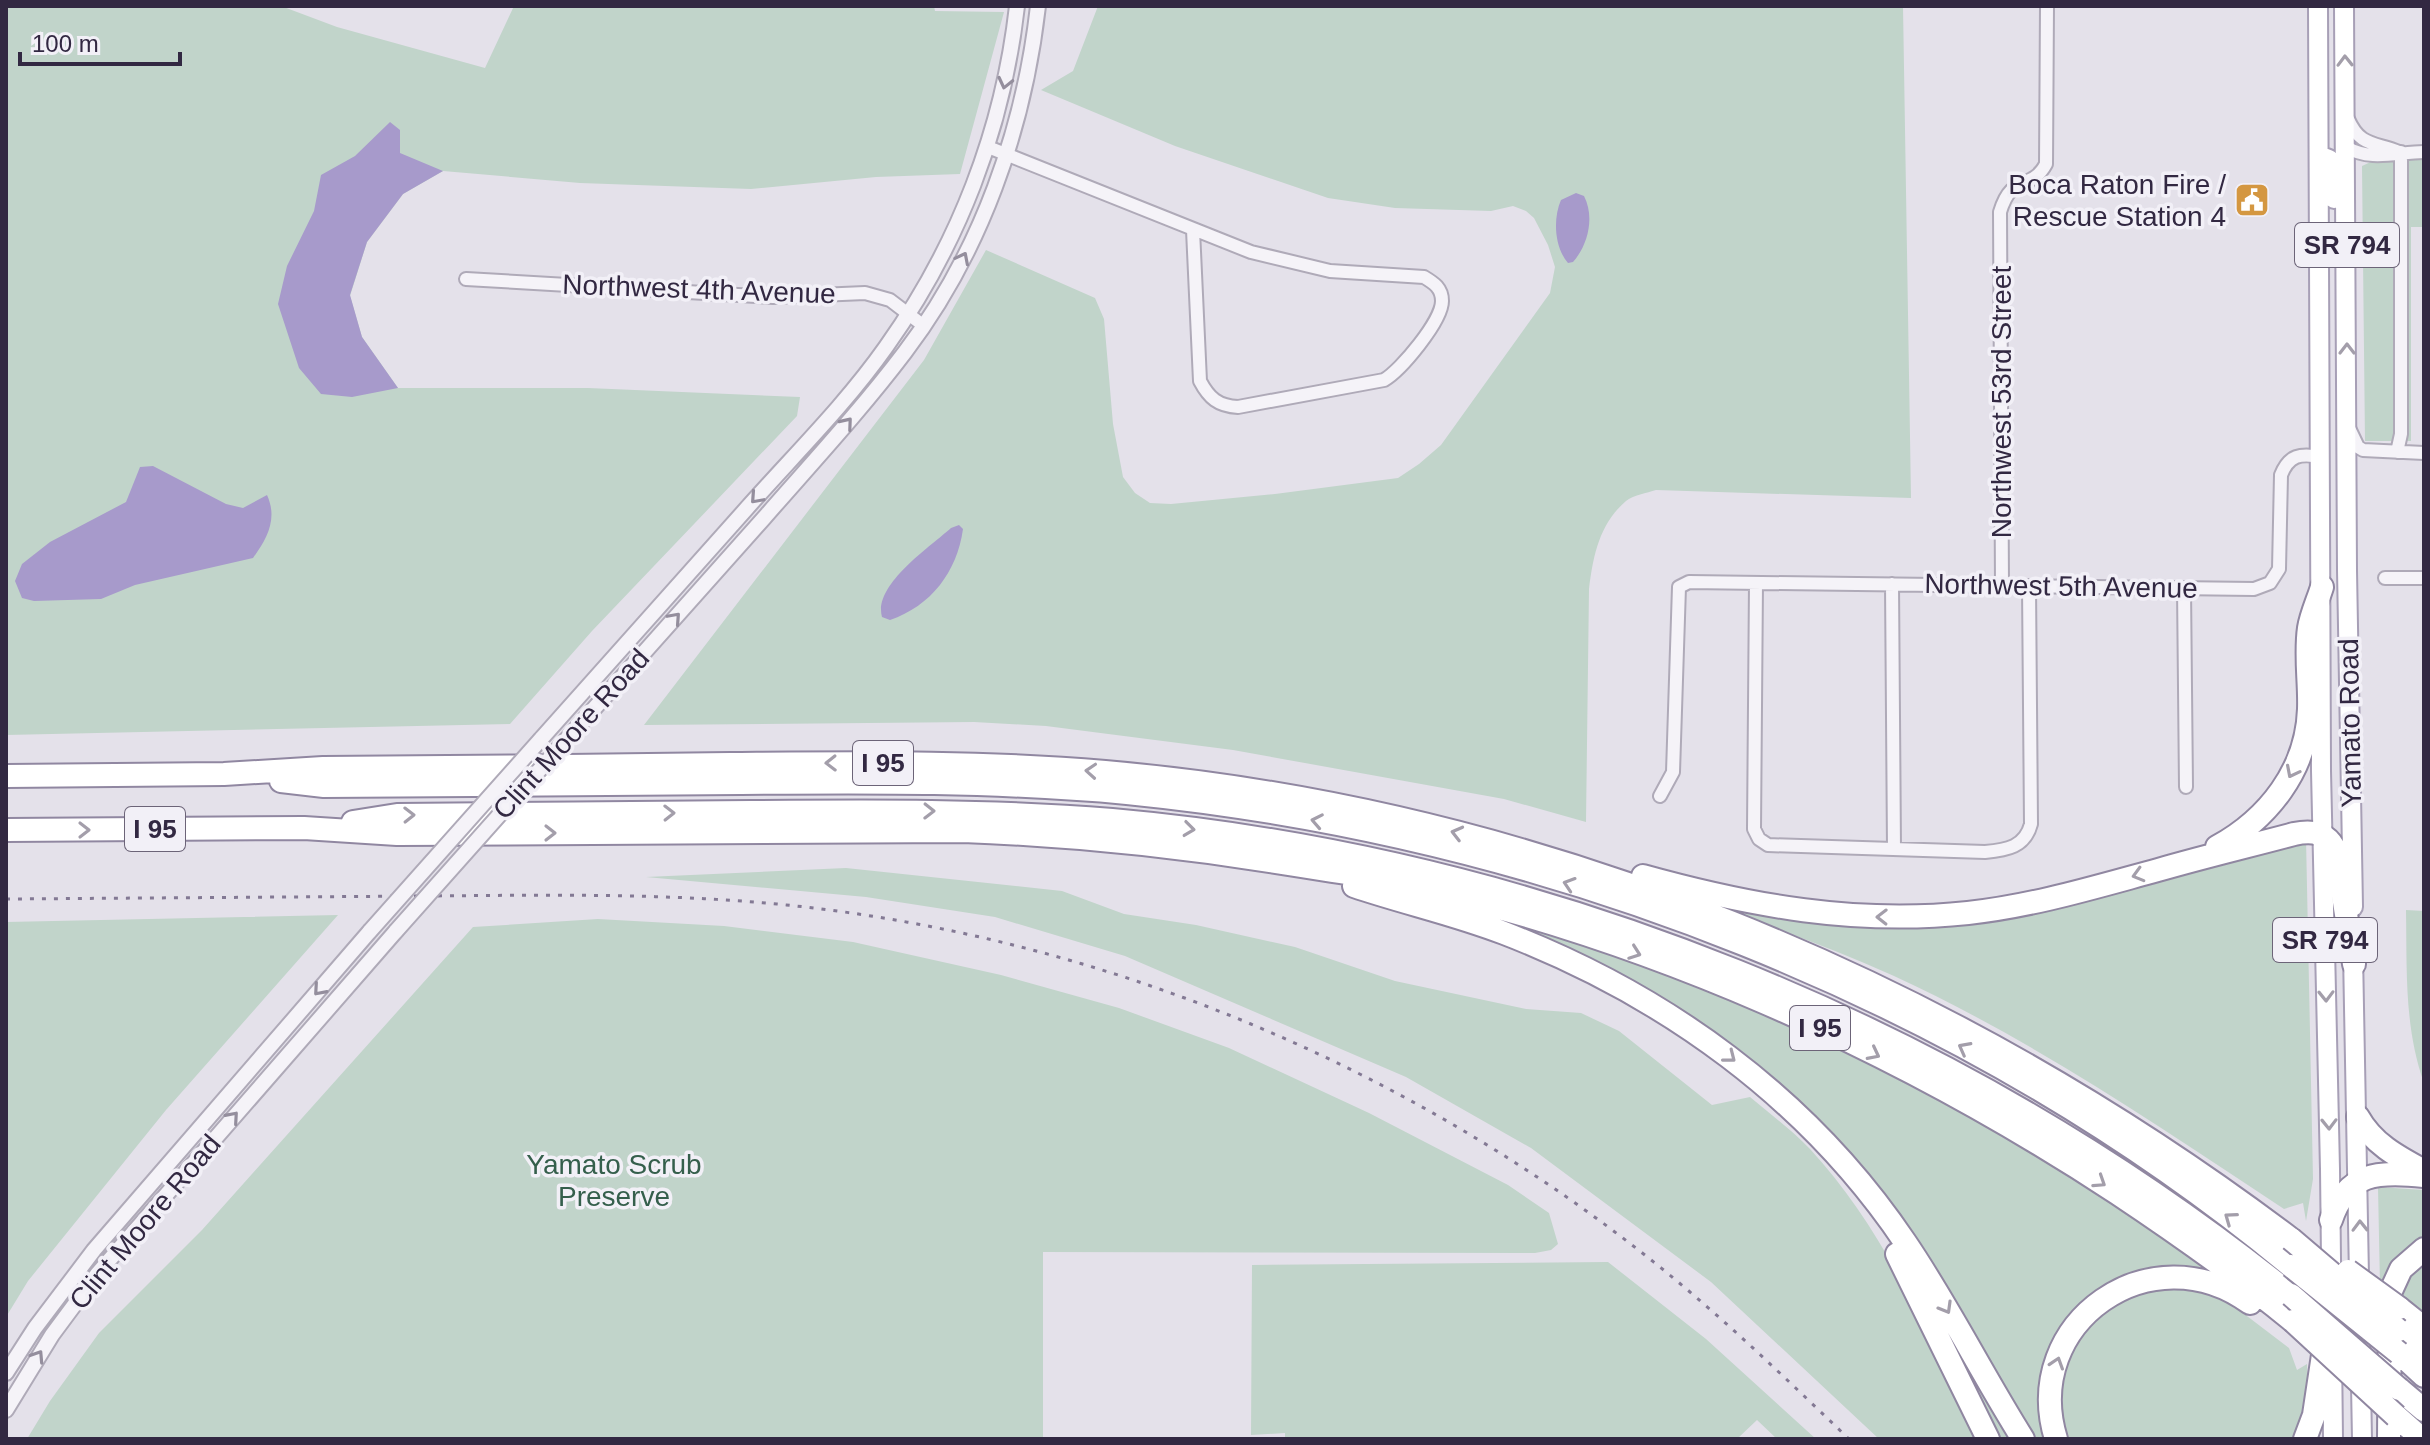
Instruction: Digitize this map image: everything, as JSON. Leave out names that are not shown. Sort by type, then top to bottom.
[{"type":"highway","points":[[2185,862],[2235,837],[2255,821],[2281,791],[2296,765],[2309,723],[2309,628],[2322,587]]},
{"type":"highway","name":"I 95","points":[[6,776],[224,774],[323,768],[892,763],[1041,767],[1172,779],[1303,799],[1417,823],[1533,853],[1693,908],[1791,947],[1968,1031],[2049,1076],[2137,1131],[2291,1239],[2398,1319],[2424,1351]]},
{"type":"highway","points":[[224,774],[324,786],[878,782],[1011,785],[1208,803],[1427,844],[1529,871],[1666,916],[1776,959],[1908,1019],[2012,1074],[2101,1128],[2210,1203],[2424,1376]]},
{"type":"highway","points":[[304,828],[397,815],[884,810],[1000,812],[1198,830],[1338,853],[1414,870],[1566,912],[1676,949],[1895,1043],[2095,1155],[2193,1221],[2291,1295],[2424,1410]]},
{"type":"highway","name":"I 95","points":[[6,830],[304,828],[397,834],[963,831],[1127,842],[1288,864],[1411,886],[1561,927],[1709,980],[1817,1027],[1921,1079],[2058,1156],[2177,1234],[2292,1328]]},
{"type":"highway","points":[[1533,853],[1614,868],[1767,907],[1818,914],[1928,916],[2010,907],[2299,833],[2322,834],[2331,842],[2338,857],[2354,964]]},
{"type":"highway","points":[[1288,864],[1478,923],[1579,965],[1700,1034],[1776,1095],[1831,1149],[1889,1220],[1926,1274],[2023,1439]]},
{"type":"highway","points":[[1776,1095],[1852,1186],[1889,1241],[1911,1279],[1988,1439]]},
{"type":"highway","points":[[2358,1117],[2368,1133],[2385,1149],[2424,1174]]},
{"type":"highway","points":[[2331,1220],[2341,1196],[2359,1180],[2381,1174],[2424,1174]]},
{"type":"highway","points":[[2389,1439],[2390,1293],[2401,1269],[2424,1249]]},
{"type":"highway","points":[[2056,1439],[2050,1396],[2053,1373],[2060,1351],[2074,1328],[2090,1309],[2121,1289],[2158,1278],[2182,1278],[2203,1281],[2242,1297],[2292,1328],[2422,1439]]},
{"type":"highway","points":[[2305,1439],[2316,1405],[2332,1294]]},
{"type":"highway","points":[[2398,1319],[2424,1328]]},
{"type":"main road","name":"Yamato Road","points":[[2318,6],[2322,834],[2333,1439]]},
{"type":"main road","points":[[2329,6],[2329,119],[2331,128],[2346,147]]},
{"type":"main road","name":"Yamato Road","points":[[2344,6],[2347,598],[2362,1439]]},
{"type":"main road","points":[[2319,155],[2326,156],[2333,165],[2335,263],[2347,287]]},
{"type":"main road","points":[[2319,297],[2331,313],[2331,399],[2335,410],[2343,408],[2347,395]]},
{"type":"main road","points":[[2321,457],[2329,462],[2336,474],[2336,581],[2347,598]]},
{"type":"street","name":"Clint Moore Road","points":[[6,1373],[35,1328],[94,1250],[370,931],[845,398],[909,314],[955,231],[988,147],[1007,72],[1017,6]]},
{"type":"street","name":"Clint Moore Road","points":[[6,1410],[52,1335],[98,1273],[396,931],[846,426],[924,326],[975,234],[1007,155],[1028,75],[1038,6]]},
{"type":"street","name":"Northwest 53rd Street","points":[[2002,585],[2000,212],[2005,197],[2013,187],[2041,174],[2046,164],[2047,6]]},
{"type":"street","points":[[2345,111],[2360,139],[2400,152]]},
{"type":"street","points":[[988,147],[1251,252],[1357,274],[1424,277],[1434,283],[1441,293],[1442,304],[1438,315],[1402,367],[1384,380],[1238,407],[1227,406],[1207,395],[1200,381],[1193,230]]},
{"type":"street","points":[[2346,147],[2357,154],[2369,156],[2424,152]]},
{"type":"street","points":[[2397,452],[2401,434],[2400,152]]},
{"type":"street","name":"Northwest 4th Avenue","points":[[466,279],[773,297],[865,293],[890,300],[924,326]]},
{"type":"street","points":[[2347,421],[2353,440],[2363,450],[2424,453]]},
{"type":"street","name":"Northwest 5th Avenue","points":[[1660,796],[1673,772],[1679,587],[1689,582],[2254,589],[2276,577],[2281,558],[2283,468],[2293,456],[2321,457]]},
{"type":"street","points":[[2385,578],[2424,578]]},
{"type":"street","points":[[1756,583],[1754,829],[1759,839],[1768,845],[1997,851],[2019,845],[2029,831],[2029,586]]},
{"type":"street","points":[[1892,584],[1894,848]]},
{"type":"street","points":[[2184,588],[2186,787]]},
{"type":"green space","points":[[6,6],[281,6],[337,27],[485,68],[514,6],[934,6],[935,11],[1004,12],[960,174],[876,177],[751,189],[580,183],[443,171],[403,194],[367,242],[350,296],[362,337],[398,388],[588,388],[800,397],[797,416],[592,631],[510,724],[6,735]]},
{"type":"green space","points":[[1098,6],[1903,6],[1911,498],[1656,490],[1629,499],[1617,510],[1599,542],[1589,589],[1586,822],[1504,799],[1233,750],[1046,726],[974,722],[644,725],[924,360],[986,250],[1095,298],[1104,319],[1113,424],[1123,477],[1135,493],[1150,503],[1171,504],[1275,494],[1398,478],[1441,445],[1550,293],[1555,267],[1548,245],[1534,218],[1526,211],[1513,206],[1491,211],[1395,208],[1328,198],[1175,146],[1041,90],[1073,71]]},
{"type":"green space","points":[[2424,159],[2424,227],[2411,227],[2411,441],[2365,441],[2362,166],[2375,160]]},
{"type":"green space","points":[[2306,838],[2313,1179],[2306,1221],[2303,1203],[2284,1209],[2094,1085],[1995,1027],[1873,966],[1719,908],[1721,902],[1922,921]]},
{"type":"green space","points":[[846,868],[1062,891],[1124,914],[1196,925],[1295,947],[1395,981],[1526,1009],[1581,1013],[1619,1031],[1712,1105],[1750,1097],[1810,1149],[1862,1215],[1905,1288],[1979,1439],[1879,1439],[1711,1282],[1531,1148],[1406,1077],[1125,956],[995,917],[866,897],[646,877]]},
{"type":"green space","points":[[2406,910],[2424,911],[2424,1083],[2410,1019]]},
{"type":"green space","points":[[338,915],[166,1110],[28,1281],[6,1317],[6,922]]},
{"type":"green space","name":"Yamato Scrub Preserve","points":[[598,919],[724,926],[853,942],[1001,975],[1119,1008],[1229,1048],[1369,1113],[1508,1185],[1549,1213],[1558,1244],[1551,1250],[1535,1253],[1043,1252],[1043,1439],[27,1439],[99,1333],[202,1230],[473,927]]},
{"type":"green space","points":[[1528,927],[1651,967],[1799,1026],[2035,1149],[2218,1272],[2215,1278],[2192,1272],[2078,1311],[2049,1439],[2032,1439],[1781,1088],[1526,934]]},
{"type":"green space","points":[[2378,1187],[2424,1190],[2424,1241],[2380,1286]]},
{"type":"green space","points":[[2424,1261],[2424,1315],[2403,1299],[2404,1287]]},
{"type":"green space","points":[[1608,1262],[1706,1339],[1816,1439],[1777,1439],[1757,1420],[1737,1439],[1285,1439],[1285,1433],[1251,1435],[1252,1265]]},
{"type":"green space","points":[[2176,1286],[2222,1297],[2289,1348],[2297,1370],[2307,1364],[2308,1397],[2298,1439],[2065,1439],[2065,1377],[2082,1337],[2101,1314],[2122,1299]]},
{"type":"green space","points":[[1934,1311],[2008,1439],[1997,1439]]},
{"type":"shaded area","points":[[390,122],[400,130],[400,153],[443,171],[403,194],[367,242],[350,295],[362,337],[398,388],[352,397],[321,394],[299,368],[278,304],[287,266],[314,211],[321,175],[355,156]]},
{"type":"shaded area","points":[[1576,193],[1584,196],[1589,222],[1583,247],[1573,262],[1568,263],[1558,241],[1557,215],[1561,200]]},
{"type":"shaded area","points":[[153,466],[226,504],[243,508],[267,495],[271,520],[263,544],[253,558],[135,585],[101,599],[34,601],[22,598],[15,581],[22,564],[50,542],[126,502],[140,467]]},
{"type":"shaded area","points":[[959,525],[963,529],[960,545],[940,585],[905,614],[890,620],[882,617],[886,592],[894,580],[930,545]]},
{"type":"railway","points":[[6,899],[559,895],[733,900],[892,920],[1006,943],[1119,975],[1228,1015],[1335,1062],[1438,1116],[1538,1177],[1689,1291],[1849,1439]]},
{"type":"place","name":"Boca Raton Fire / Rescue Station 4","points":[[2252,200]]}]
